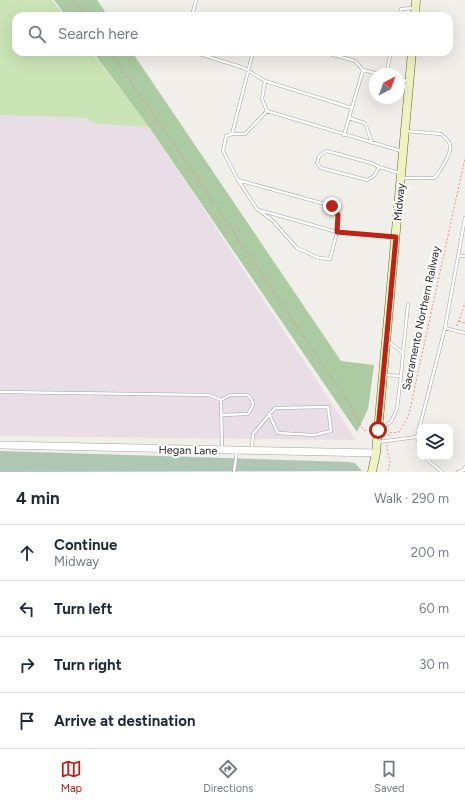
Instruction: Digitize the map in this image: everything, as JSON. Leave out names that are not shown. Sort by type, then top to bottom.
[{"type":"main road","name":"Midway","points":[[372,472],[376,453],[412,56]]},
{"type":"street","name":"Hegan Lane","points":[[0,445],[376,453]]},
{"type":"lane","points":[[193,12],[196,0]]},
{"type":"lane","points":[[400,12],[401,9],[416,4]]},
{"type":"lane","points":[[205,56],[248,71],[265,81],[352,108]]},
{"type":"lane","points":[[232,134],[252,56]]},
{"type":"lane","points":[[337,56],[355,61],[363,70],[369,72]]},
{"type":"lane","points":[[387,68],[390,56]]},
{"type":"lane","points":[[344,135],[363,70]]},
{"type":"lane","points":[[265,81],[262,100],[267,111],[403,152]]},
{"type":"lane","points":[[405,81],[410,82]]},
{"type":"lane","points":[[238,180],[332,206],[338,215],[337,232],[330,258],[319,258],[297,248],[272,220],[257,209],[238,180],[223,151],[226,136],[232,134],[245,134],[267,111]]},
{"type":"lane","points":[[349,118],[365,123],[372,143]]},
{"type":"lane","points":[[379,167],[374,176],[367,180],[321,168],[317,163],[321,153],[327,151],[370,163],[401,176],[434,178],[450,150],[450,145],[447,140],[441,134],[405,131]]},
{"type":"lane","points":[[257,209],[337,232],[396,237]]},
{"type":"lane","points":[[420,424],[445,328],[465,218]]},
{"type":"lane","points":[[458,256],[465,256]]},
{"type":"lane","points":[[378,430],[391,422],[397,409],[408,304]]},
{"type":"lane","points":[[445,328],[465,333]]},
{"type":"lane","points":[[386,339],[403,353]]},
{"type":"lane","points":[[383,375],[401,376]]},
{"type":"lane","points":[[0,392],[209,396],[221,400],[230,395],[248,396],[252,400],[253,405],[248,414],[221,414]]},
{"type":"lane","points":[[221,400],[222,450]]},
{"type":"lane","points":[[251,451],[253,434],[269,414],[275,408],[328,408],[331,431],[314,435],[278,433],[269,414]]},
{"type":"lane","points":[[377,442],[417,436]]},
{"type":"lane","points":[[234,472],[237,451]]},
{"type":"lane","points":[[428,460],[442,472]]},
{"type":"lane","points":[[458,472],[464,470],[465,467]]},
{"type":"path","points":[[74,0],[82,12]]},
{"type":"path","points":[[113,56],[346,398],[363,430],[366,431]]},
{"type":"path","name":"Sacramento Northern Railway","points":[[388,441],[389,433],[399,432],[406,421],[408,414],[465,158]]},
{"type":"path","points":[[456,331],[465,303]]},
{"type":"path","points":[[459,321],[465,323]]},
{"type":"path","points":[[388,441],[387,449],[390,462],[388,472]]},
{"type":"shaded area","points":[[0,115],[86,118],[96,124],[149,127],[356,440],[0,436]]},
{"type":"green space","points":[[0,0],[52,0],[62,12],[12,12],[12,56],[95,56],[149,127],[96,124],[86,118],[0,115]]},
{"type":"green space","points":[[54,0],[97,0],[105,12],[63,12]]},
{"type":"green space","points":[[96,56],[135,56],[341,361],[374,365],[368,409],[357,432],[149,127]]},
{"type":"green space","points":[[0,451],[348,462],[355,463],[362,471],[0,472]]},
{"type":"route","points":[[332,206],[338,215],[337,232],[396,237],[378,430]]}]
